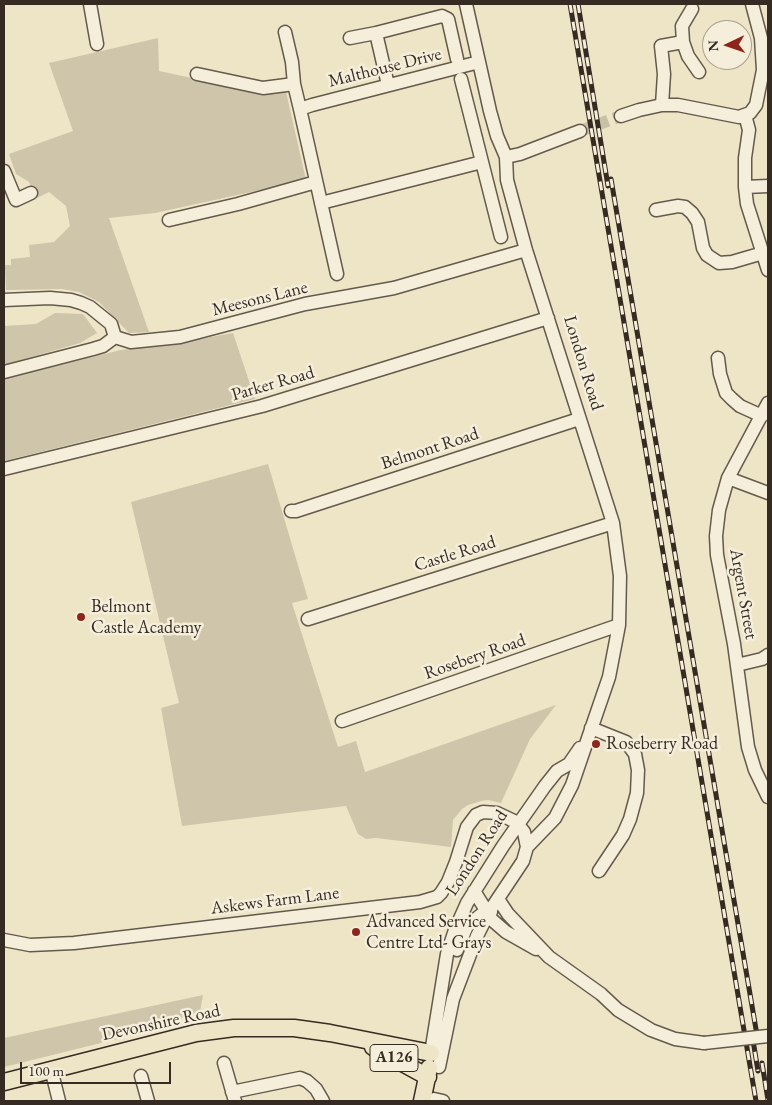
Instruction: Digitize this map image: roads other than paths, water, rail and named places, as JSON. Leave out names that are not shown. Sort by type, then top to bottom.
[{"type":"main road","name":"Devonshire Road","points":[[4,1082],[196,1033],[234,1028],[294,1028],[330,1033],[360,1040],[433,1066]]},
{"type":"main road","name":"Devonshire Road","points":[[360,1040],[433,1066]]},
{"type":"main road","name":"London Road","points":[[432,1101],[433,1066]]},
{"type":"street","points":[[90,4],[97,44]]},
{"type":"street","name":"London Road","points":[[433,1066],[453,998],[477,936],[489,912],[523,860],[526,847],[555,818],[572,785],[609,677],[619,625],[620,576],[613,523],[526,250],[506,180],[506,157],[497,136],[466,4]]},
{"type":"street","points":[[621,116],[662,105],[698,108],[730,116],[750,113],[756,105],[766,54],[752,4]]},
{"type":"street","points":[[692,9],[682,26],[683,42],[688,56],[699,72]]},
{"type":"street","points":[[350,38],[442,16],[448,19],[457,59]]},
{"type":"street","points":[[285,32],[292,62],[294,84],[337,274]]},
{"type":"street","points":[[376,32],[388,85]]},
{"type":"street","points":[[662,105],[664,74],[661,46],[683,42]]},
{"type":"street","name":"Malthouse Drive","points":[[300,109],[312,104],[479,62]]},
{"type":"street","points":[[197,74],[263,88],[294,84]]},
{"type":"street","points":[[461,79],[501,237]]},
{"type":"street","points":[[746,115],[749,130],[745,158],[747,204],[768,270]]},
{"type":"street","points":[[506,157],[520,154],[580,131]]},
{"type":"street","points":[[321,203],[482,162]]},
{"type":"street","points":[[4,171],[16,200],[31,192]]},
{"type":"street","points":[[169,220],[238,204],[316,182]]},
{"type":"street","points":[[745,187],[768,186]]},
{"type":"street","points":[[656,210],[678,206],[692,213],[698,222],[703,248],[707,255],[719,263],[732,262],[763,253]]},
{"type":"street","name":"Meesons Lane","points":[[115,338],[131,342],[180,337],[305,304],[394,288],[526,250]]},
{"type":"street","points":[[4,300],[61,299],[81,303],[90,307],[111,324],[115,338],[94,350],[4,372]]},
{"type":"street","name":"Parker Road","points":[[4,469],[262,406],[548,318]]},
{"type":"street","points":[[718,358],[720,374],[726,393],[740,406],[762,416]]},
{"type":"street","name":"Argent Street","points":[[768,403],[728,478],[719,510],[716,536],[717,555],[737,665],[748,747],[755,770],[768,797]]},
{"type":"street","name":"Belmont Road","points":[[291,511],[296,511],[579,419]]},
{"type":"street","points":[[728,478],[768,493]]},
{"type":"street","name":"Castle Road","points":[[308,619],[613,523]]},
{"type":"street","name":"Rosebery Road","points":[[342,721],[619,625]]},
{"type":"street","points":[[737,665],[762,660],[768,655]]},
{"type":"street","points":[[590,731],[626,742],[635,754],[638,770],[637,793],[630,820],[623,835],[596,870],[610,879]]},
{"type":"street","name":"London Road","points":[[433,1066],[441,990],[447,954],[455,930],[474,891],[503,846],[557,771],[569,764],[590,731]]},
{"type":"street","name":"Askews Farm Lane","points":[[4,940],[30,944],[74,943],[420,902],[436,897],[448,882],[470,821],[476,815],[483,812],[497,813]]},
{"type":"street","points":[[497,813],[510,818],[518,825],[525,834],[526,847]]},
{"type":"street","points":[[497,813],[506,828],[503,846]]},
{"type":"street","points":[[474,891],[489,912],[491,919],[506,932],[549,956],[601,994],[618,1010],[651,1030],[675,1039],[704,1043],[768,1036]]},
{"type":"street","points":[[498,899],[508,914],[549,956]]},
{"type":"street","points":[[441,990],[467,926],[479,916],[489,912],[508,914]]},
{"type":"street","points":[[477,936],[494,929],[506,932]]},
{"type":"street","points":[[224,1063],[233,1096],[300,1078],[316,1089],[323,1101]]},
{"type":"street","points":[[51,1070],[59,1101]]},
{"type":"street","points":[[142,1076],[148,1101]]},
{"type":"tunnel","points":[[580,131],[621,116]]},
{"type":"railway","points":[[570,4],[756,1101]]},
{"type":"railway","points":[[578,4],[608,186]]},
{"type":"railway","points":[[611,179],[758,1041]]},
{"type":"railway","points":[[752,1034],[758,1071]]},
{"type":"railway","points":[[762,1063],[768,1100]]},
{"type":"place","name":"Belmont Castle Academy","points":[[81,617]]},
{"type":"place","name":"Roseberry Road","points":[[596,744]]},
{"type":"place","name":"Advanced Service Centre Ltd- Grays","points":[[356,932]]}]
